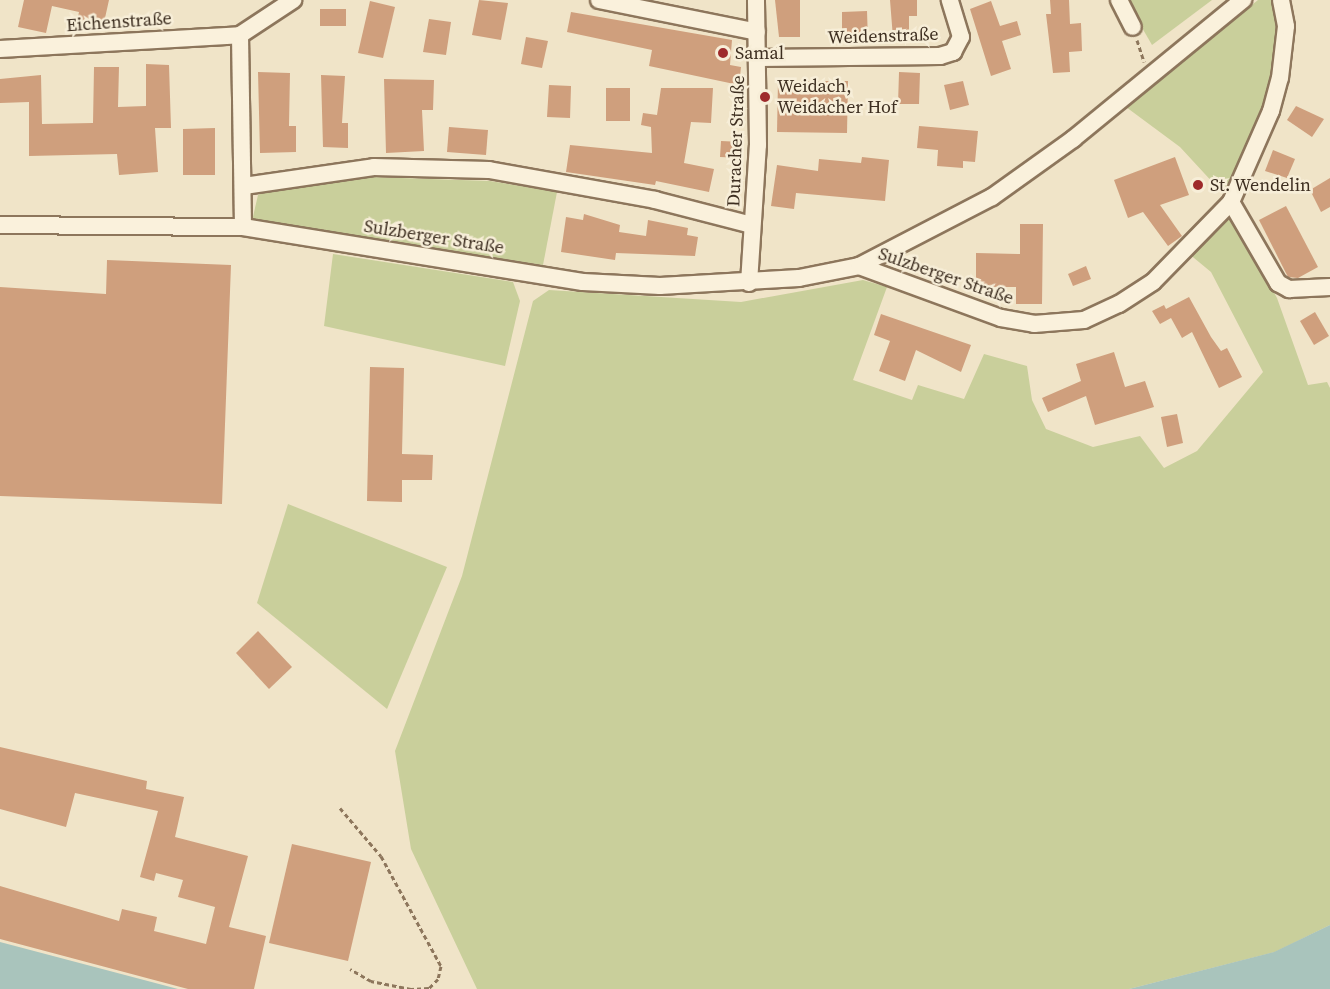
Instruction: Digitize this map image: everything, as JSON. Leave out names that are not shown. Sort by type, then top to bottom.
[{"type":"street","name":"Eichenstraße","points":[[0,49],[240,34],[292,0]]},
{"type":"street","points":[[599,0],[654,7],[756,32]]},
{"type":"street","name":"Duracher Straße","points":[[749,283],[758,58],[756,0]]},
{"type":"street","name":"Weidenstraße","points":[[758,58],[940,56],[953,52],[961,37],[950,0]]},
{"type":"street","points":[[1119,0],[1133,27]]},
{"type":"street","name":"Sulzberger Straße","points":[[0,225],[243,227],[583,282],[660,286],[749,283],[859,266],[992,197],[1150,64],[1243,0]]},
{"type":"street","name":"Sulzberger Straße","points":[[859,266],[1001,318],[1034,324],[1084,320],[1153,282],[1231,202],[1277,89],[1285,54],[1281,0]]},
{"type":"street","points":[[240,34],[243,227]]},
{"type":"street","points":[[244,186],[374,167],[489,170],[655,200],[752,225]]},
{"type":"street","points":[[1231,202],[1278,283],[1289,289],[1330,287]]},
{"type":"path","points":[[1133,27],[1150,64],[1135,69]]},
{"type":"path","points":[[340,808],[381,856],[441,966],[438,980],[429,988],[411,989],[371,981],[350,969]]},
{"type":"green space","points":[[1126,0],[1212,0],[1152,45]]},
{"type":"green space","points":[[1258,0],[1275,0],[1281,25],[1268,111],[1228,199],[1180,147],[1126,107]]},
{"type":"green space","points":[[372,177],[490,181],[557,192],[543,265],[252,221],[258,195],[270,190]]},
{"type":"green space","points":[[1229,211],[1277,298],[1308,385],[1327,382],[1330,388],[1330,925],[1275,952],[1129,989],[477,989],[411,849],[395,751],[462,576],[533,301],[549,290],[741,302],[863,280],[887,287],[853,380],[912,400],[918,385],[964,399],[984,354],[1027,366],[1032,400],[1046,429],[1093,447],[1140,436],[1164,468],[1197,451],[1263,372],[1211,272],[1188,253]]},
{"type":"green space","points":[[333,254],[513,282],[520,301],[505,366],[324,326]]},
{"type":"green space","points":[[288,504],[447,567],[387,709],[257,603]]},
{"type":"water","points":[[1330,925],[1330,989],[1129,989],[1274,952]]},
{"type":"water","points":[[0,942],[178,989],[0,989]]},
{"type":"building","points":[[24,0],[109,0],[103,27],[77,21],[79,12],[52,6],[46,33],[18,27]]},
{"type":"building","points":[[479,0],[508,3],[501,40],[472,35]]},
{"type":"building","points":[[775,0],[800,0],[800,37],[779,37]]},
{"type":"building","points":[[890,0],[917,0],[917,16],[909,16],[909,38],[893,38]]},
{"type":"building","points":[[1050,0],[1069,0],[1070,24],[1081,23],[1082,51],[1069,52],[1070,72],[1053,73],[1046,14],[1051,14]]},
{"type":"building","points":[[370,1],[395,7],[383,58],[358,53]]},
{"type":"building","points":[[991,1],[1000,26],[1017,21],[1021,35],[1002,41],[1011,69],[991,76],[970,9]]},
{"type":"building","points":[[320,9],[346,9],[346,26],[320,26]]},
{"type":"building","points":[[867,11],[868,42],[842,43],[842,12]]},
{"type":"building","points":[[571,12],[732,40],[730,65],[741,67],[739,85],[649,66],[652,50],[567,32]]},
{"type":"building","points":[[429,19],[451,22],[446,55],[423,52]]},
{"type":"building","points":[[526,37],[548,41],[542,68],[521,64]]},
{"type":"building","points":[[146,64],[169,65],[171,128],[155,128],[158,172],[119,175],[117,154],[29,156],[29,102],[0,103],[0,79],[41,75],[42,124],[93,123],[94,67],[119,67],[118,107],[146,106]]},
{"type":"building","points":[[258,72],[290,73],[289,126],[296,126],[296,152],[260,153]]},
{"type":"building","points":[[899,72],[920,73],[919,104],[898,104]]},
{"type":"building","points":[[321,75],[345,76],[342,123],[348,123],[348,148],[323,147]]},
{"type":"building","points":[[384,79],[434,80],[433,110],[422,110],[424,151],[386,153]]},
{"type":"building","points":[[778,81],[848,81],[847,133],[777,132]]},
{"type":"building","points":[[963,81],[969,105],[950,110],[944,85]]},
{"type":"building","points":[[549,85],[571,86],[570,118],[547,117]]},
{"type":"building","points":[[606,88],[630,88],[630,121],[606,121]]},
{"type":"building","points":[[661,88],[713,88],[711,123],[691,122],[684,163],[714,169],[709,192],[656,181],[655,185],[566,172],[570,145],[652,153],[651,127],[641,125],[643,113],[657,115]]},
{"type":"building","points":[[1296,106],[1324,119],[1312,137],[1287,120]]},
{"type":"building","points":[[919,126],[978,131],[975,162],[963,161],[963,168],[937,166],[938,150],[917,148]]},
{"type":"building","points":[[449,127],[488,130],[486,155],[447,152]]},
{"type":"building","points":[[215,128],[215,175],[183,175],[183,129]]},
{"type":"building","points":[[721,141],[742,142],[742,158],[720,157]]},
{"type":"building","points":[[1273,150],[1295,159],[1287,178],[1265,171]]},
{"type":"building","points":[[862,157],[889,160],[885,201],[796,193],[794,209],[771,206],[777,165],[818,171],[819,159],[861,163]]},
{"type":"building","points":[[1175,157],[1189,195],[1160,205],[1182,236],[1168,246],[1143,212],[1128,218],[1114,180]]},
{"type":"building","points":[[1330,178],[1330,207],[1321,212],[1310,190]]},
{"type":"building","points":[[1286,206],[1318,267],[1298,278],[1288,277],[1259,220]]},
{"type":"building","points":[[584,214],[620,225],[619,232],[646,236],[648,220],[688,228],[687,235],[698,237],[695,256],[616,253],[615,260],[561,252],[566,217],[583,220]]},
{"type":"building","points":[[1020,224],[1043,224],[1042,304],[1016,304],[1016,287],[976,287],[976,253],[1020,254]]},
{"type":"building","points":[[107,260],[231,265],[222,504],[0,496],[0,287],[106,294]]},
{"type":"building","points":[[1086,266],[1091,279],[1073,286],[1068,274]]},
{"type":"building","points":[[1189,297],[1211,337],[1221,351],[1227,348],[1242,377],[1219,388],[1192,332],[1182,338],[1171,318],[1160,324],[1152,311],[1164,305],[1166,309]]},
{"type":"building","points":[[1315,312],[1329,336],[1314,345],[1300,321]]},
{"type":"building","points":[[881,314],[971,345],[961,372],[916,350],[905,381],[879,371],[890,341],[874,335]]},
{"type":"building","points":[[1114,352],[1125,387],[1145,381],[1154,407],[1095,425],[1086,396],[1048,412],[1042,398],[1081,381],[1076,364]]},
{"type":"building","points":[[370,367],[404,368],[402,454],[433,455],[432,480],[402,480],[402,502],[367,501]]},
{"type":"building","points":[[1177,414],[1183,443],[1167,447],[1161,417]]},
{"type":"building","points":[[258,631],[292,667],[269,689],[236,653]]},
{"type":"building","points":[[0,747],[147,781],[146,789],[184,797],[175,837],[248,856],[229,927],[266,936],[254,989],[188,989],[0,939],[0,886],[119,921],[122,909],[157,917],[154,931],[206,944],[215,907],[178,897],[183,880],[156,873],[154,881],[140,877],[158,811],[75,793],[66,827],[0,809]]},
{"type":"building","points":[[292,844],[371,862],[348,961],[269,943]]},
{"type":"place","name":"Samal","points":[[723,53]]},
{"type":"place","name":"Weidach, Weidacher Hof","points":[[765,97]]},
{"type":"place","name":"St. Wendelin","points":[[1198,185]]}]
